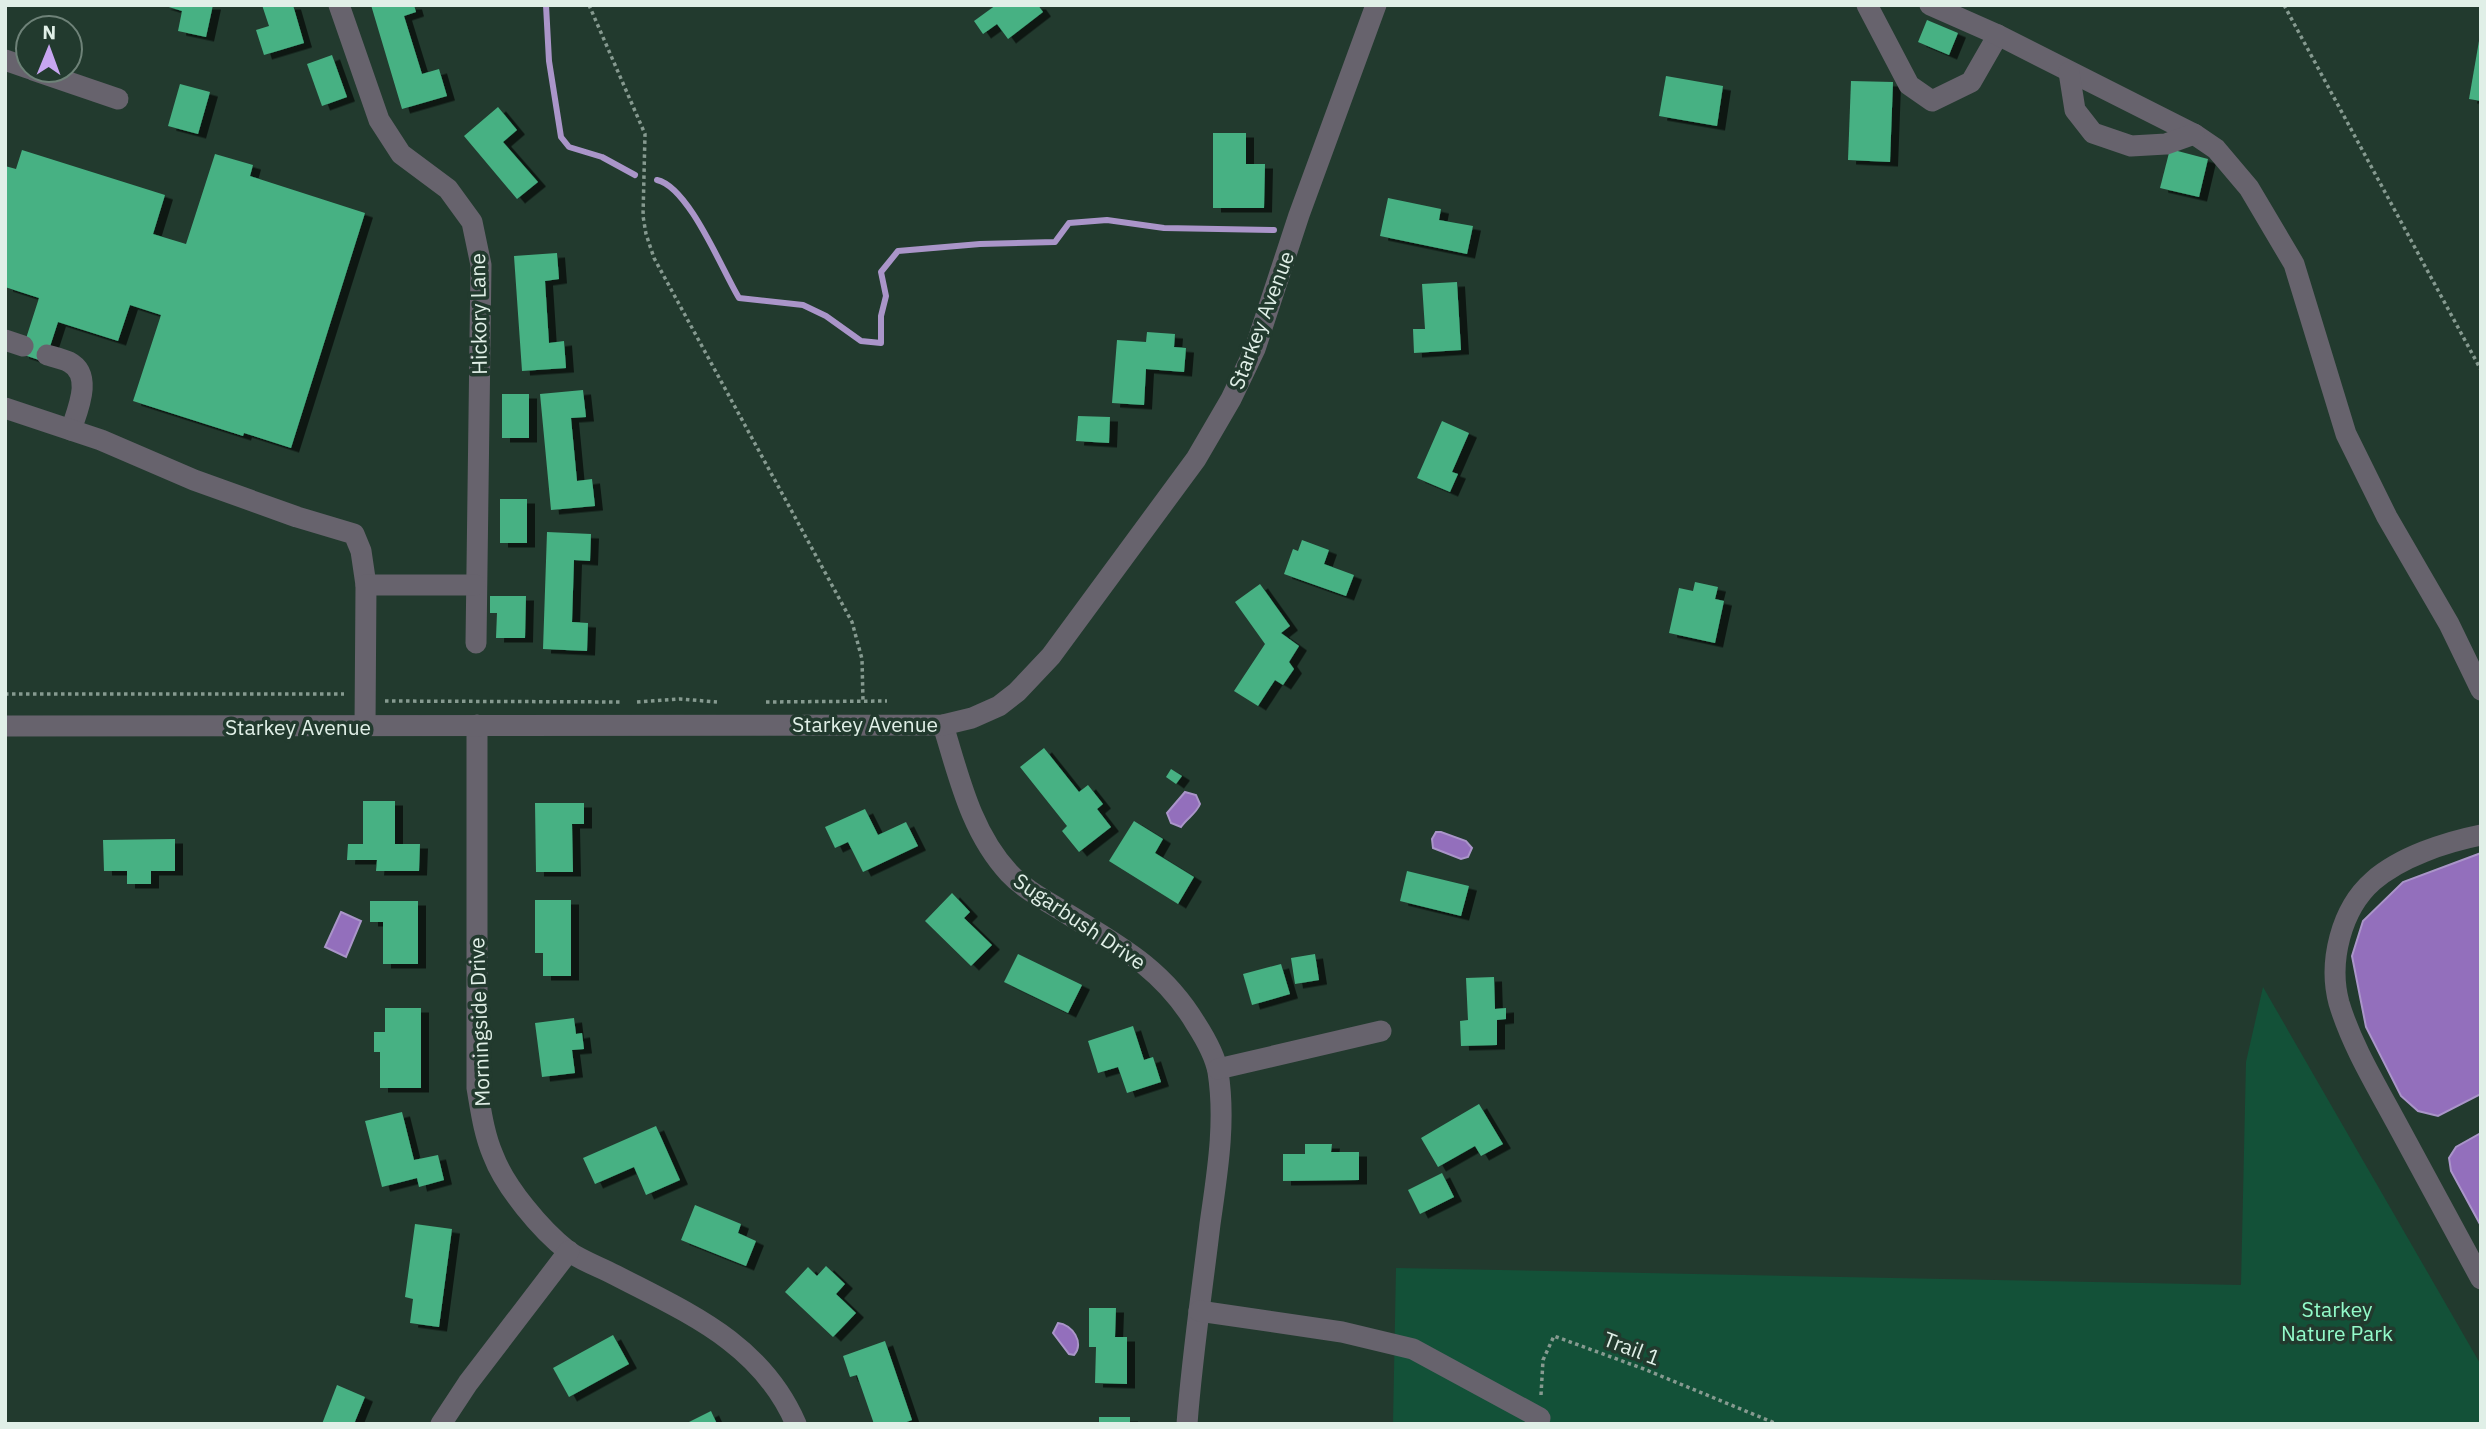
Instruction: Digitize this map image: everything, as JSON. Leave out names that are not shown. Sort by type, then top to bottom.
[{"type":"street","name":"Hickory Lane","points":[[339,5],[379,120],[401,154],[448,189],[472,222],[481,265],[476,643]]},
{"type":"street","name":"Starkey Avenue","points":[[5,726],[943,725],[972,718],[999,706],[1017,692],[1051,656],[1196,459],[1231,399],[1255,349],[1304,202],[1376,5]]},
{"type":"street","points":[[1867,5],[1909,85],[1932,102],[1971,82],[1998,35]]},
{"type":"street","points":[[1930,5],[1998,35],[2194,134],[2216,149],[2249,188],[2294,264],[2346,434],[2387,517],[2449,624],[2481,690]]},
{"type":"street","points":[[2068,72],[2075,110],[2093,132],[2131,146],[2166,144],[2194,134]]},
{"type":"street","points":[[74,84],[118,99]]},
{"type":"street","points":[[47,355],[71,363],[80,371],[83,386],[71,430]]},
{"type":"street","points":[[5,408],[101,440],[194,480],[354,534],[361,551],[366,585],[365,727]]},
{"type":"street","points":[[366,585],[475,585]]},
{"type":"street","name":"Morningside Drive","points":[[477,725],[477,1088],[493,1157],[534,1217],[569,1251],[700,1319],[726,1336],[754,1361],[772,1384],[796,1424]]},
{"type":"street","name":"Sugarbush Drive","points":[[943,725],[972,817],[991,852],[1011,876],[1034,893],[1135,955],[1162,978],[1205,1037],[1217,1069],[1222,1112],[1219,1160],[1186,1424]]},
{"type":"street","points":[[2481,835],[2460,839],[2412,857],[2373,880],[2350,908],[2337,945],[2335,975],[2339,1002],[2362,1059],[2481,1279]]},
{"type":"street","points":[[1217,1069],[1381,1031]]},
{"type":"street","points":[[441,1424],[468,1383],[569,1251]]},
{"type":"street","points":[[1199,1311],[1342,1332],[1413,1349],[1541,1418]]},
{"type":"path","points":[[589,5],[645,134],[643,216],[654,258],[852,622],[862,659],[863,702]]},
{"type":"path","points":[[2284,5],[2481,370]]},
{"type":"path","points":[[5,694],[352,694],[365,701],[638,702],[681,699],[729,702]]},
{"type":"path","points":[[756,702],[887,701]]},
{"type":"path","name":"Trail 1","points":[[1541,1418],[1543,1360],[1555,1336],[1644,1369],[1777,1424]]},
{"type":"green space","name":"Starkey Nature Park","points":[[2263,987],[2481,1365],[2481,1424],[1393,1424],[1396,1268],[2241,1285],[2246,1062]]},
{"type":"shaded area","points":[[1185,792],[1196,795],[1200,804],[1181,827],[1171,823],[1167,813]]},
{"type":"shaded area","points":[[1436,832],[1466,841],[1472,848],[1468,857],[1461,859],[1433,848],[1432,839]]},
{"type":"shaded area","points":[[2481,853],[2481,1094],[2438,1116],[2418,1111],[2401,1096],[2366,1027],[2352,956],[2363,921],[2403,882]]},
{"type":"shaded area","points":[[341,912],[361,921],[346,957],[325,947]]},
{"type":"shaded area","points":[[2481,1133],[2481,1226],[2451,1171],[2449,1158],[2456,1147]]},
{"type":"shaded area","points":[[1058,1323],[1068,1327],[1075,1335],[1078,1345],[1074,1355],[1069,1354],[1053,1333]]},
{"type":"building","points":[[162,5],[213,5],[206,37],[178,31],[182,11]]},
{"type":"building","points":[[262,5],[293,5],[304,43],[264,55],[256,30],[269,26]]},
{"type":"building","points":[[371,5],[414,5],[416,12],[404,16],[422,74],[439,69],[447,96],[402,109]]},
{"type":"building","points":[[996,5],[1038,5],[1043,12],[1008,39],[997,24],[983,34],[974,21]]},
{"type":"building","points":[[1927,20],[1958,33],[1949,55],[1918,42]]},
{"type":"building","points":[[2481,41],[2481,101],[2469,99]]},
{"type":"building","points":[[332,55],[347,97],[322,106],[307,64]]},
{"type":"building","points":[[1666,76],[1723,86],[1717,126],[1659,116]]},
{"type":"building","points":[[1851,81],[1893,82],[1890,162],[1848,160]]},
{"type":"building","points":[[180,84],[210,92],[198,134],[168,126]]},
{"type":"building","points":[[498,107],[517,130],[503,142],[538,182],[517,199],[464,136]]},
{"type":"building","points":[[1213,133],[1246,133],[1246,164],[1265,164],[1264,208],[1213,208]]},
{"type":"building","points":[[2170,149],[2208,159],[2199,197],[2160,188]]},
{"type":"building","points":[[22,150],[165,195],[153,234],[186,244],[215,154],[253,165],[250,176],[365,213],[291,448],[244,433],[243,436],[133,401],[161,315],[130,305],[118,341],[58,322],[45,362],[21,354],[39,298],[5,287],[5,166],[16,169]]},
{"type":"building","points":[[1388,198],[1441,209],[1439,220],[1473,226],[1467,254],[1380,236]]},
{"type":"building","points":[[557,253],[559,279],[545,281],[549,343],[564,341],[566,368],[522,371],[514,256]]},
{"type":"building","points":[[1457,282],[1461,350],[1414,353],[1413,329],[1425,329],[1422,284]]},
{"type":"building","points":[[1147,332],[1175,334],[1174,347],[1186,348],[1184,372],[1146,369],[1144,405],[1112,403],[1117,340],[1146,342]]},
{"type":"building","points":[[583,390],[586,417],[571,418],[577,481],[592,479],[595,506],[551,510],[540,394]]},
{"type":"building","points":[[502,394],[529,394],[529,438],[502,438]]},
{"type":"building","points":[[1078,416],[1110,417],[1109,443],[1076,441]]},
{"type":"building","points":[[1442,421],[1469,433],[1452,472],[1458,474],[1450,492],[1417,478]]},
{"type":"building","points":[[500,499],[527,499],[527,543],[500,543]]},
{"type":"building","points":[[547,532],[591,534],[590,561],[574,560],[572,622],[588,623],[587,651],[543,649]]},
{"type":"building","points":[[1302,540],[1329,550],[1324,564],[1354,575],[1346,596],[1284,574],[1293,549],[1298,551]]},
{"type":"building","points":[[1695,582],[1718,587],[1715,599],[1724,601],[1715,643],[1669,633],[1679,588],[1693,591]]},
{"type":"building","points":[[1260,584],[1290,626],[1281,633],[1299,646],[1289,662],[1294,669],[1283,685],[1275,680],[1258,706],[1234,691],[1265,644],[1235,602]]},
{"type":"building","points":[[490,596],[526,596],[525,638],[496,638],[497,613],[490,613]]},
{"type":"building","points":[[1044,748],[1079,792],[1088,785],[1103,804],[1097,809],[1111,827],[1079,852],[1062,831],[1067,826],[1020,767]]},
{"type":"building","points":[[1171,769],[1182,776],[1176,784],[1166,777]]},
{"type":"building","points":[[363,801],[395,801],[395,844],[420,844],[419,871],[376,871],[377,860],[347,860],[348,844],[363,844]]},
{"type":"building","points":[[535,803],[584,803],[584,824],[572,824],[573,872],[536,872]]},
{"type":"building","points":[[865,809],[878,835],[906,822],[918,846],[863,872],[848,842],[835,848],[825,827]]},
{"type":"building","points":[[1134,821],[1163,839],[1155,853],[1194,877],[1178,904],[1109,861]]},
{"type":"building","points":[[175,839],[175,871],[151,871],[151,884],[127,884],[127,871],[104,871],[103,840]]},
{"type":"building","points":[[1407,871],[1469,886],[1461,916],[1400,901]]},
{"type":"building","points":[[952,893],[970,912],[964,918],[992,945],[971,966],[925,921]]},
{"type":"building","points":[[535,900],[571,900],[571,976],[543,976],[543,953],[535,953]]},
{"type":"building","points":[[370,901],[418,901],[418,964],[383,964],[383,922],[370,922]]},
{"type":"building","points":[[1018,954],[1082,985],[1068,1013],[1004,982]]},
{"type":"building","points":[[1315,954],[1319,980],[1295,984],[1291,958]]},
{"type":"building","points":[[1281,964],[1290,994],[1252,1005],[1243,974]]},
{"type":"building","points":[[1494,977],[1495,1009],[1506,1008],[1506,1019],[1497,1020],[1497,1045],[1461,1046],[1460,1021],[1468,1020],[1466,978]]},
{"type":"building","points":[[385,1008],[421,1008],[421,1088],[380,1088],[380,1052],[374,1052],[374,1032],[385,1032]]},
{"type":"building","points":[[574,1018],[576,1034],[582,1033],[584,1049],[572,1050],[575,1073],[542,1077],[535,1023]]},
{"type":"building","points":[[1133,1026],[1144,1060],[1153,1057],[1161,1082],[1127,1093],[1118,1067],[1098,1073],[1088,1041]]},
{"type":"building","points":[[1479,1104],[1503,1144],[1481,1156],[1475,1146],[1438,1167],[1421,1138]]},
{"type":"building","points":[[402,1112],[414,1160],[438,1155],[444,1180],[419,1187],[417,1178],[382,1187],[365,1121]]},
{"type":"building","points":[[656,1126],[680,1180],[646,1195],[634,1167],[595,1184],[583,1158]]},
{"type":"building","points":[[1305,1144],[1332,1144],[1331,1152],[1359,1152],[1359,1180],[1283,1181],[1283,1154],[1305,1154]]},
{"type":"building","points":[[1442,1173],[1454,1197],[1420,1214],[1408,1190]]},
{"type":"building","points":[[695,1205],[741,1224],[738,1233],[756,1241],[746,1266],[681,1240]]},
{"type":"building","points":[[415,1224],[452,1229],[439,1327],[410,1323],[413,1299],[405,1297]]},
{"type":"building","points":[[826,1266],[845,1284],[836,1294],[856,1313],[833,1337],[785,1292],[808,1267],[817,1276]]},
{"type":"building","points":[[1089,1308],[1116,1308],[1115,1337],[1127,1337],[1127,1384],[1095,1383],[1096,1347],[1089,1347]]},
{"type":"building","points":[[613,1335],[629,1364],[569,1397],[553,1368]]},
{"type":"building","points":[[885,1341],[912,1420],[901,1424],[874,1424],[857,1375],[850,1377],[843,1356]]},
{"type":"building","points":[[337,1385],[365,1397],[354,1424],[322,1424]]},
{"type":"building","points":[[711,1411],[717,1424],[685,1424]]},
{"type":"building","points":[[1099,1417],[1130,1417],[1130,1424],[1099,1424]]},
{"type":"waterway","points":[[546,5],[549,61],[561,137],[569,147],[602,157],[635,175]]},
{"type":"waterway","points":[[657,180],[669,186],[693,213],[739,298],[803,305],[826,316],[861,341],[881,343],[881,316],[886,296],[881,272],[898,251],[980,244],[1055,242],[1069,223],[1107,220],[1164,228],[1274,230]]}]
